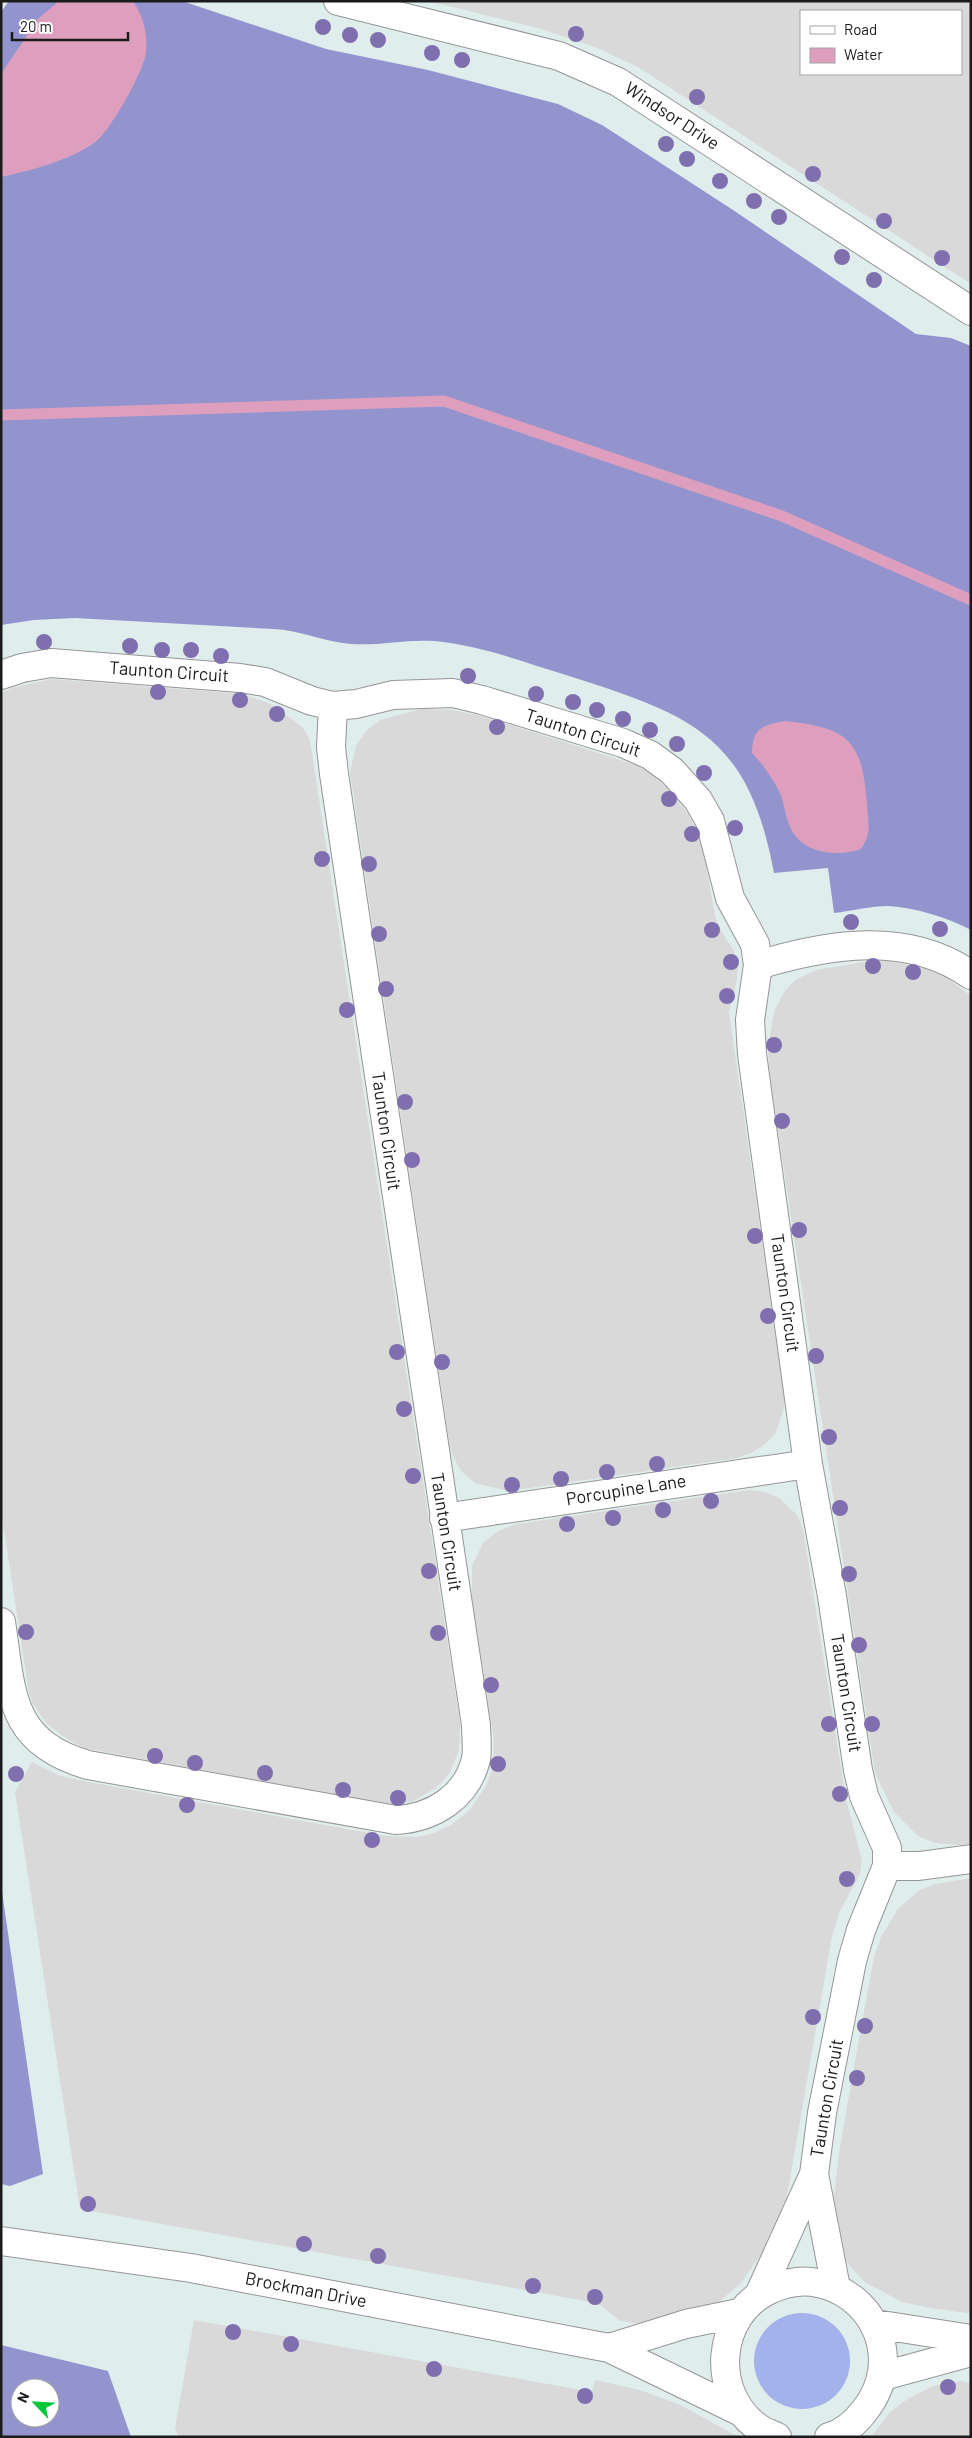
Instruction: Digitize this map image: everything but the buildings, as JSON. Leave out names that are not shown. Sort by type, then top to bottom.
[{"type":"street","name":"Windsor Drive","points":[[338,1],[559,56],[604,75],[648,100],[971,311]]},
{"type":"street","name":"Taunton Circuit","points":[[1,675],[22,668],[51,663],[240,678],[265,682],[312,701],[333,706],[356,704],[393,694],[453,694],[482,700],[623,744],[662,763],[691,790],[710,822],[730,898],[755,944],[758,965],[750,1020],[752,1054],[808,1464],[832,1596],[858,1770],[864,1796],[888,1848],[887,1866],[852,1961],[822,2113],[814,2174],[759,2295]]},
{"type":"street","name":"Taunton Circuit","points":[[1,1622],[16,1708],[28,1729],[46,1747],[88,1765],[396,1820],[420,1818],[440,1809],[457,1794],[472,1772],[477,1748],[334,774],[331,747],[333,706]]},
{"type":"street","points":[[758,965],[810,953],[883,945],[921,950],[956,964],[971,975]]},
{"type":"street","name":"Porcupine Lane","points":[[444,1518],[808,1464]]},
{"type":"street","points":[[887,1866],[919,1866],[971,1859]]},
{"type":"street","name":"Taunton Circuit","points":[[814,2174],[836,2288]]},
{"type":"street","name":"Brockman Drive","points":[[7,2241],[191,2268],[609,2348],[741,2412]]},
{"type":"street","points":[[777,2437],[760,2430],[741,2412],[729,2390],[724,2364],[728,2337],[739,2313],[759,2295],[784,2284],[810,2281],[836,2288],[859,2303],[875,2324],[883,2349],[883,2376],[874,2400],[856,2429],[829,2437]]},
{"type":"street","name":"Brockman Drive","points":[[609,2348],[686,2324],[739,2313]]},
{"type":"street","points":[[875,2324],[971,2340]]},
{"type":"street","points":[[883,2376],[971,2352]]},
{"type":"shaded area","points":[[9,1],[182,1],[326,49],[428,70],[558,104],[602,125],[733,210],[916,334],[951,338],[971,346],[971,930],[931,914],[899,907],[875,907],[834,913],[828,868],[774,873],[763,826],[748,789],[729,759],[707,736],[679,718],[647,703],[517,660],[485,650],[451,643],[413,641],[351,644],[293,631],[273,629],[75,618],[34,620],[1,625],[1,12]]},
{"type":"shaded area","points":[[428,1],[971,1],[971,284],[638,67],[595,47],[541,29]]},
{"type":"shaded area","points":[[52,679],[241,694],[266,702],[282,711],[303,728],[310,740],[460,1724],[459,1750],[449,1774],[436,1788],[413,1801],[396,1804],[380,1803],[84,1748],[67,1739],[47,1724],[33,1704],[29,1693],[1,1510],[1,693],[15,687]]},
{"type":"shaded area","points":[[421,709],[452,710],[482,716],[636,765],[652,775],[669,790],[688,814],[697,831],[705,858],[715,916],[721,931],[733,949],[738,965],[737,980],[729,1012],[784,1395],[784,1408],[775,1434],[764,1445],[751,1453],[737,1458],[509,1491],[475,1483],[461,1471],[453,1456],[450,1447],[350,772],[356,746],[366,731],[380,720]]},
{"type":"shaded area","points":[[887,961],[929,969],[946,977],[971,996],[971,1844],[960,1845],[935,1843],[918,1836],[894,1812],[875,1773],[769,1071],[768,1047],[774,1012],[784,992],[795,980],[816,970],[864,962]]},
{"type":"shaded area","points":[[749,1490],[765,1492],[779,1498],[797,1515],[803,1529],[846,1799],[862,1861],[860,1874],[840,1911],[832,1936],[786,2202],[766,2248],[740,2284],[714,2306],[643,2324],[634,2323],[620,2321],[602,2306],[585,2301],[80,2209],[15,1792],[32,1762],[58,1775],[78,1780],[385,1836],[417,1837],[434,1833],[451,1825],[468,1812],[486,1786],[493,1768],[494,1740],[472,1597],[472,1566],[483,1543],[498,1531],[517,1524]]},
{"type":"shaded area","points":[[971,1878],[971,2313],[967,2313],[902,2302],[865,2282],[849,2265],[838,2247],[833,2204],[839,2153],[857,2050],[874,1957],[881,1937],[898,1909],[920,1890],[935,1884]]},
{"type":"shaded area","points":[[1,1885],[43,2174],[10,2186],[1,2184]]},
{"type":"shaded area","points":[[802,2313],[820,2317],[836,2327],[846,2343],[850,2361],[846,2379],[836,2395],[820,2405],[802,2409],[784,2405],[768,2395],[758,2379],[754,2361],[758,2343],[768,2327],[784,2317]]},
{"type":"shaded area","points":[[194,2320],[592,2392],[595,2380],[640,2390],[680,2405],[739,2437],[179,2437],[175,2428]]},
{"type":"shaded area","points":[[1,2345],[108,2371],[131,2437],[1,2437]]},
{"type":"shaded area","points":[[961,2381],[971,2383],[971,2437],[871,2437],[890,2412],[909,2398],[933,2386]]},
{"type":"water","points":[[59,1],[133,1],[140,13],[145,31],[146,52],[144,60],[140,72],[117,115],[94,143],[61,160],[1,177],[1,74],[38,19]]},
{"type":"water","points":[[785,721],[807,724],[838,733],[856,751],[865,782],[868,822],[867,838],[861,849],[842,853],[823,852],[805,845],[792,831],[779,791],[767,771],[752,753],[754,738],[760,729]]},
{"type":"waterway","points":[[1,415],[444,401],[782,516],[971,600]]}]
